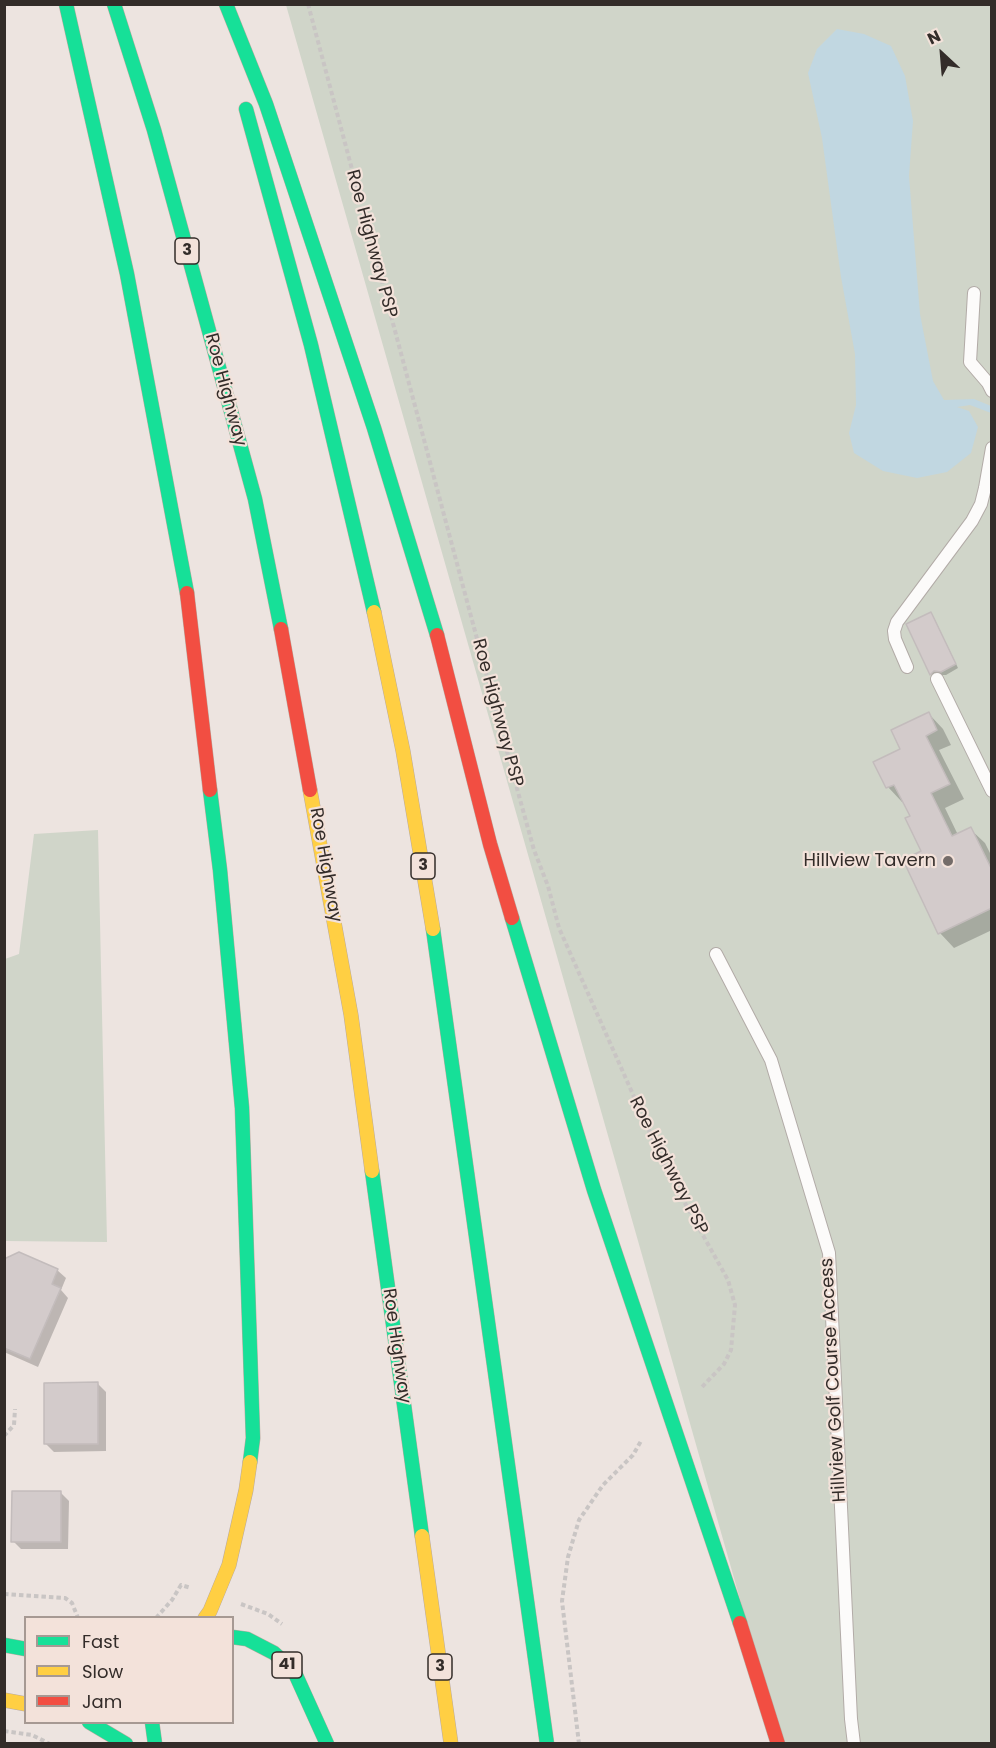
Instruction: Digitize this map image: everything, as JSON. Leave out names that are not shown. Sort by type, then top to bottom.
[{"type":"main road","points":[[66,4],[127,274],[187,595],[220,870],[242,1108],[253,1438],[246,1490],[229,1565],[206,1616]]},
{"type":"main road","name":"Roe Highway","points":[[114,4],[154,130],[255,499],[282,632],[351,1015],[451,1743]]},
{"type":"main road","points":[[213,4],[227,44]]},
{"type":"main road","points":[[226,4],[266,104],[374,428],[438,639],[490,844],[559,1077],[657,1378],[753,1656],[778,1743]]},
{"type":"main road","name":"3","points":[[243,99],[311,345],[364,568],[403,751],[444,992],[547,1743]]},
{"type":"main road","name":"41","points":[[234,1637],[247,1640],[274,1653],[294,1671],[327,1743]]},
{"type":"main road","points":[[4,1645],[24,1649]]},
{"type":"main road","points":[[4,1700],[24,1704]]},
{"type":"main road","points":[[93,1724],[126,1743]]},
{"type":"main road","points":[[152,1724],[155,1743]]},
{"type":"lane","points":[[974,293],[970,362],[992,391]]},
{"type":"lane","points":[[907,667],[895,639],[894,631],[897,622],[972,521],[981,504],[992,448]]},
{"type":"lane","points":[[937,679],[992,791]]},
{"type":"lane","name":"Hillview Golf Course Access","points":[[716,954],[771,1060],[829,1253],[854,1743]]},
{"type":"path","name":"Roe Highway PSP","points":[[308,4],[510,762],[559,928],[667,1171],[728,1280],[735,1305],[731,1350],[724,1364],[702,1387]]},
{"type":"path","points":[[4,1436],[14,1425],[15,1409]]},
{"type":"path","points":[[579,1743],[562,1601],[568,1557],[579,1520],[603,1485],[633,1455],[641,1441]]},
{"type":"path","points":[[4,1594],[65,1598],[72,1603],[78,1616]]},
{"type":"path","points":[[4,1731],[32,1735],[50,1743]]},
{"type":"shaded area","points":[[286,5],[991,5],[991,1743],[781,1743]]},
{"type":"shaded area","points":[[98,830],[107,1242],[5,1241],[5,959],[19,954],[34,834]]},
{"type":"water","points":[[837,29],[864,34],[891,46],[905,76],[913,121],[909,176],[920,314],[933,381],[944,400],[974,399],[991,406],[991,413],[970,405],[957,407],[969,411],[978,427],[971,453],[947,472],[917,478],[883,471],[854,453],[849,433],[856,405],[855,354],[841,277],[822,138],[808,73],[817,49]]},
{"type":"building","points":[[931,612],[956,664],[941,672],[934,671],[930,675],[906,624]]},
{"type":"building","points":[[929,712],[937,730],[926,736],[950,784],[931,793],[952,836],[971,827],[992,870],[992,908],[938,934],[903,860],[921,851],[905,818],[910,816],[894,785],[886,788],[873,762],[900,749],[891,730]]},
{"type":"building","points":[[19,1252],[58,1269],[52,1284],[61,1288],[30,1359],[4,1348],[4,1259]]},
{"type":"building","points":[[98,1382],[98,1444],[44,1444],[44,1383]]},
{"type":"building","points":[[12,1491],[61,1491],[61,1542],[11,1542]]},
{"type":"traffic: fast","points":[[66,4],[127,274],[187,593]]},
{"type":"traffic: fast","points":[[114,4],[154,130],[255,499],[281,629]]},
{"type":"traffic: fast","points":[[226,4],[266,104],[374,428],[437,635]]},
{"type":"traffic: fast","points":[[246,109],[311,345],[374,612]]},
{"type":"traffic: fast","points":[[210,790],[220,870],[242,1108],[253,1438],[250,1462]]},
{"type":"traffic: fast","points":[[512,918],[594,1190],[740,1623]]},
{"type":"traffic: fast","points":[[433,929],[547,1744]]},
{"type":"traffic: fast","points":[[372,1171],[422,1536]]},
{"type":"traffic: fast","points":[[234,1637],[247,1639],[274,1653],[294,1671],[327,1744]]},
{"type":"traffic: fast","points":[[4,1645],[24,1649]]},
{"type":"traffic: fast","points":[[92,1724],[126,1744]]},
{"type":"traffic: fast","points":[[152,1724],[155,1744]]},
{"type":"traffic: slow","points":[[374,612],[403,751],[433,929]]},
{"type":"traffic: slow","points":[[310,790],[351,1015],[372,1171]]},
{"type":"traffic: slow","points":[[206,1616],[229,1565],[250,1462]]},
{"type":"traffic: slow","points":[[422,1536],[451,1744]]},
{"type":"traffic: slow","points":[[4,1700],[24,1704]]},
{"type":"traffic: jam","points":[[187,593],[210,790]]},
{"type":"traffic: jam","points":[[281,629],[310,790]]},
{"type":"traffic: jam","points":[[437,635],[490,844],[512,918]]},
{"type":"traffic: jam","points":[[740,1623],[778,1744]]},
{"type":"place","name":"Hillview Tavern","points":[[948,861]]}]
